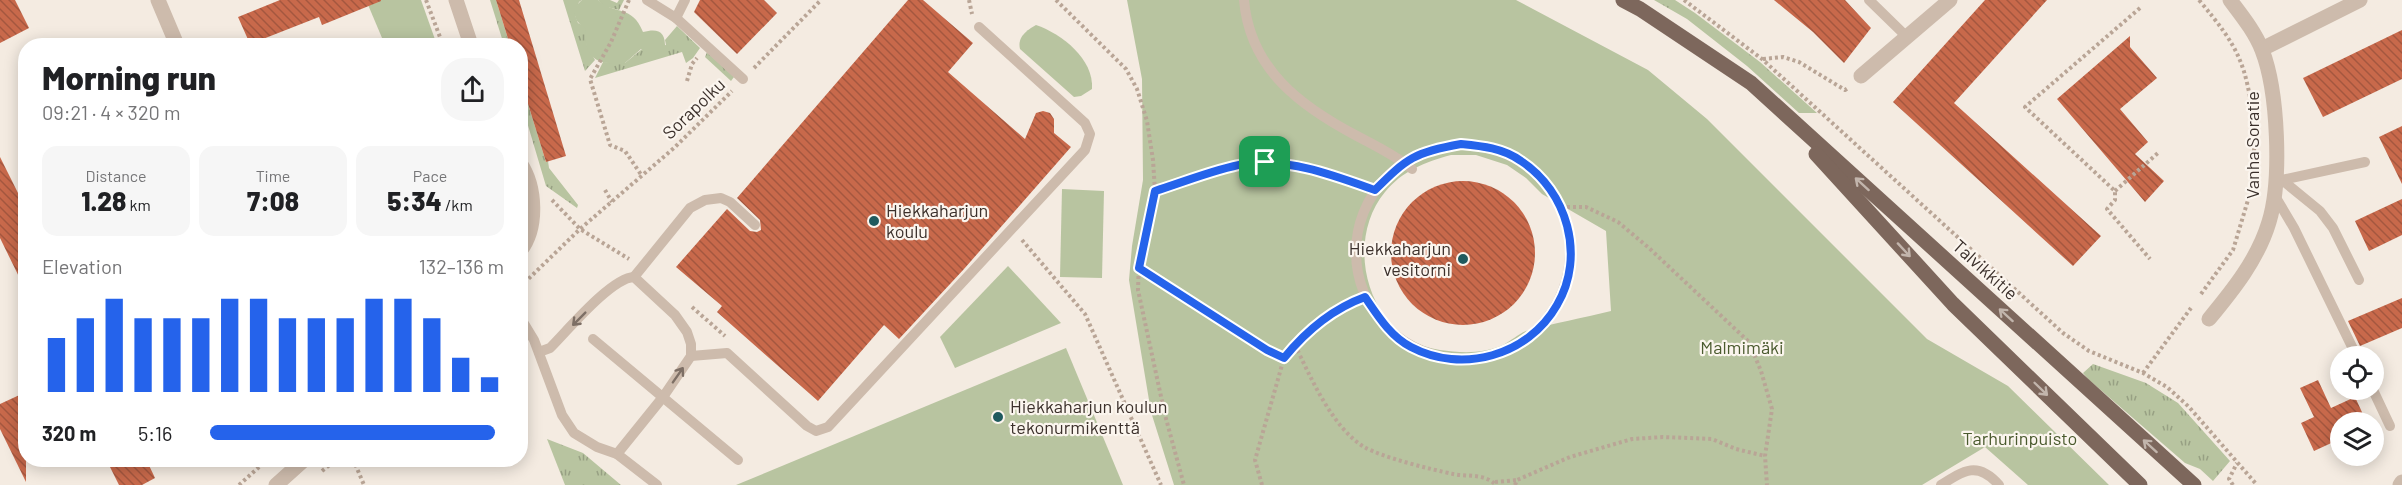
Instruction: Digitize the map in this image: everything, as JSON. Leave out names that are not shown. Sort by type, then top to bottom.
[{"type":"main road","name":"Talvikkitie","points":[[1623,0],[1640,9],[1751,84],[2194,485]]},
{"type":"main road","name":"Talvikkitie","points":[[1751,84],[1953,304],[2140,485]]},
{"type":"street","points":[[158,0],[174,38]]},
{"type":"street","points":[[456,0],[469,38]]},
{"type":"street","points":[[1861,76],[1950,0]]},
{"type":"street","name":"Vanha Soratie","points":[[2209,319],[2236,285],[2258,250],[2269,223],[2277,186],[2272,78],[2262,49],[2247,22],[2230,0]]},
{"type":"street","points":[[2262,49],[2360,0]]},
{"type":"street","points":[[528,182],[533,225],[528,235]]},
{"type":"street","points":[[276,485],[296,467]]},
{"type":"lane","points":[[647,0],[676,18],[743,79]]},
{"type":"lane","points":[[676,18],[685,0]]},
{"type":"lane","points":[[1244,0],[1245,12],[1256,47],[1271,73],[1292,96],[1412,169]]},
{"type":"lane","points":[[1869,0],[1906,37]]},
{"type":"lane","points":[[691,356],[727,353],[807,426],[816,431],[828,427],[1085,150],[1090,134],[1085,123],[979,27]]},
{"type":"lane","points":[[1461,144],[1492,147],[1520,160],[1544,180],[1561,207],[1571,239],[1569,273],[1558,305],[1537,331],[1509,350],[1476,360],[1442,358],[1410,346],[1384,325],[1365,297],[1356,261],[1359,224],[1375,190],[1403,162],[1429,149],[1461,144]]},
{"type":"lane","points":[[2277,186],[2365,162]]},
{"type":"lane","points":[[2277,186],[2320,211],[2333,228],[2359,280]]},
{"type":"lane","points":[[2277,186],[2294,228],[2352,346]]},
{"type":"lane","points":[[634,277],[690,208],[705,200],[721,198],[730,202],[755,225]]},
{"type":"lane","points":[[538,352],[550,348],[613,284],[628,277],[634,277],[675,315],[687,332],[691,344],[691,356],[663,397],[617,454]]},
{"type":"lane","points":[[528,330],[534,340],[562,415],[574,433],[597,447],[617,454],[657,485]]},
{"type":"lane","points":[[593,339],[738,460]]},
{"type":"lane","points":[[2378,400],[2390,426]]},
{"type":"lane","points":[[1941,485],[1960,473],[1970,470],[1985,472],[1999,485]]},
{"type":"path","points":[[426,0],[440,38]]},
{"type":"path","points":[[629,0],[611,42],[590,79],[610,145],[625,152],[642,176]]},
{"type":"path","name":"Sorapolku","points":[[528,279],[580,230],[674,148],[821,0]]},
{"type":"path","points":[[1056,0],[1126,69],[1137,89],[1147,121],[1154,160],[1155,191],[1139,268],[1138,290],[1165,415],[1184,485]]},
{"type":"path","points":[[1684,0],[1762,59],[2063,333],[2089,351],[2143,373],[2167,387],[2189,407],[2257,485]]},
{"type":"path","points":[[2199,0],[2227,34],[2241,59],[2249,85],[2255,135],[2251,189],[2233,250],[2199,298]]},
{"type":"path","points":[[2140,8],[2025,107],[2115,191],[2115,200],[2107,208],[2150,259]]},
{"type":"path","points":[[687,81],[692,64],[707,46]]},
{"type":"path","points":[[1762,59],[1783,57],[1799,62],[1845,90],[1861,76]]},
{"type":"path","points":[[2115,191],[2159,152]]},
{"type":"path","points":[[1155,191],[1242,164],[1265,162],[1323,171],[1375,190]]},
{"type":"path","points":[[604,190],[612,202]]},
{"type":"path","points":[[1561,207],[1586,207],[1618,222],[1749,342],[1761,371],[1772,409],[1765,456],[1767,485]]},
{"type":"path","points":[[1012,229],[1085,314],[1161,485]]},
{"type":"path","points":[[1139,268],[1267,350],[1284,358]]},
{"type":"path","points":[[1262,485],[1255,460],[1284,358],[1295,345],[1326,318],[1347,303],[1365,297]]},
{"type":"path","points":[[2143,373],[2192,308]]},
{"type":"path","points":[[1295,345],[1318,394],[1338,422],[1364,446],[1443,471],[1476,475],[1495,484],[1516,483],[1570,457],[1632,440],[1663,437],[1712,439],[1736,449],[1765,456]]},
{"type":"path","points":[[2234,485],[2229,480],[2238,463]]},
{"type":"path","points":[[238,485],[259,467]]},
{"type":"path","points":[[356,467],[364,485]]},
{"type":"green space","points":[[366,0],[421,0],[435,38],[382,38]]},
{"type":"green space","points":[[490,0],[496,0],[508,38],[502,38]]},
{"type":"green space","points":[[563,0],[582,0],[579,2],[575,15],[578,23],[586,27],[587,46],[595,60],[585,71]]},
{"type":"green space","points":[[582,0],[598,0],[604,5],[634,17],[643,32],[653,30],[660,32],[664,38],[665,49],[650,53],[641,49],[625,63],[607,63],[594,58],[587,47],[586,28],[578,22],[575,15],[576,7]]},
{"type":"green space","points":[[598,0],[610,0],[617,3],[619,0],[624,0],[619,10],[603,6]]},
{"type":"green space","name":"Malmimäki","points":[[1127,0],[1516,0],[1648,70],[1707,119],[1927,339],[2008,386],[2109,485],[2028,485],[1985,447],[1922,485],[1174,485],[1151,412],[1129,280],[1143,180],[1142,79]],"holes":[[[1451,155],[1476,155],[1507,165],[1526,178],[1542,194],[1606,231],[1611,311],[1526,331],[1503,345],[1472,352],[1440,350],[1415,342],[1395,328],[1380,309],[1370,287],[1365,262],[1365,237],[1372,213],[1385,192],[1399,178],[1415,168]]]},
{"type":"green space","points":[[1654,0],[1675,0],[1695,13],[1760,62],[1817,113],[1799,113],[1747,66],[1687,19]]},
{"type":"green space","points":[[1036,25],[1066,41],[1082,58],[1088,68],[1092,89],[1081,96],[1074,97],[1020,49],[1021,37]]},
{"type":"green space","points":[[677,26],[700,48],[686,63],[682,52],[595,78],[603,62],[625,63],[642,49],[666,45],[665,40]]},
{"type":"green space","points":[[707,52],[734,77],[731,81],[705,57]]},
{"type":"green space","points":[[528,104],[546,162],[548,161],[549,168],[578,205],[577,208],[546,186],[528,126]]},
{"type":"green space","points":[[1062,189],[1104,191],[1102,278],[1060,277]]},
{"type":"green space","points":[[1008,266],[1061,323],[955,368],[940,337]]},
{"type":"green space","name":"Hiekkaharjun koulun tekonurmikenttä","points":[[1066,348],[1123,485],[736,485]]},
{"type":"green space","points":[[2093,364],[2146,383],[2178,403],[2230,461],[2213,481],[2200,469],[2185,463],[2088,379],[2083,373]]},
{"type":"green space","points":[[547,439],[583,453],[621,485],[565,485]]},
{"type":"building","points":[[0,0],[15,0],[29,28],[0,43]]},
{"type":"building","points":[[280,0],[381,0],[322,25],[319,17],[265,38],[247,38],[238,17]]},
{"type":"building","points":[[496,0],[519,0],[566,156],[546,162],[528,104],[528,38],[508,38]]},
{"type":"building","points":[[700,0],[764,0],[777,13],[737,54],[694,12]]},
{"type":"building","points":[[908,0],[923,0],[973,43],[948,72],[1025,139],[1036,113],[1043,111],[1050,113],[1054,119],[1054,133],[1071,147],[899,339],[884,325],[818,401],[717,312],[722,306],[676,267],[727,209],[750,231],[761,230],[760,220],[737,198]]},
{"type":"building","points":[[1774,0],[1845,0],[1871,28],[1844,63],[1813,32]]},
{"type":"building","points":[[1985,0],[2047,0],[1954,103],[2101,236],[2073,266],[1893,102]]},
{"type":"building","points":[[2402,30],[2402,79],[2323,117],[2303,78]]},
{"type":"building","points":[[2130,36],[2130,47],[2157,78],[2120,109],[2148,142],[2135,154],[2164,181],[2145,202],[2057,99]]},
{"type":"building","points":[[2402,126],[2402,184],[2379,137]]},
{"type":"building","points":[[0,157],[18,193],[18,275],[0,238]]},
{"type":"building","name":"Hiekkaharjun vesitorni","points":[[1463,181],[1491,186],[1514,202],[1530,225],[1535,253],[1530,281],[1514,304],[1491,320],[1463,325],[1435,320],[1412,304],[1396,281],[1391,253],[1396,225],[1412,202],[1435,186]]},
{"type":"building","points":[[2402,199],[2402,235],[2369,251],[2355,221]]},
{"type":"building","points":[[2402,298],[2402,328],[2360,346],[2348,321]]},
{"type":"building","points":[[2318,380],[2331,408],[2348,400],[2356,400],[2362,412],[2330,412],[2330,444],[2314,451],[2301,423],[2314,417],[2300,388]]},
{"type":"building","points":[[18,396],[18,466],[0,429],[0,404]]},
{"type":"building","points":[[19,467],[26,467],[26,482]]},
{"type":"building","points":[[110,467],[150,467],[155,478],[142,485],[119,485]]},
{"type":"place","name":"Hiekkaharjun koulu","points":[[874,221]]},
{"type":"place","name":"Hiekkaharjun vesitorni","points":[[1463,259]]},
{"type":"place","name":"Hiekkaharjun koulun tekonurmikenttä","points":[[998,417]]},
{"type":"route","points":[[1461,144],[1492,147],[1520,160],[1544,180],[1561,207],[1571,239],[1569,273],[1558,305],[1537,331],[1509,350],[1476,360],[1442,358],[1410,346],[1384,325],[1365,297],[1347,303],[1326,318],[1305,334],[1284,358],[1267,350],[1139,268],[1155,191],[1242,164],[1265,162],[1323,171],[1375,190],[1403,162],[1429,149],[1461,144]]},
{"type":"park label","name":"Tarhurinpuisto","points":[[2020,439]]}]
